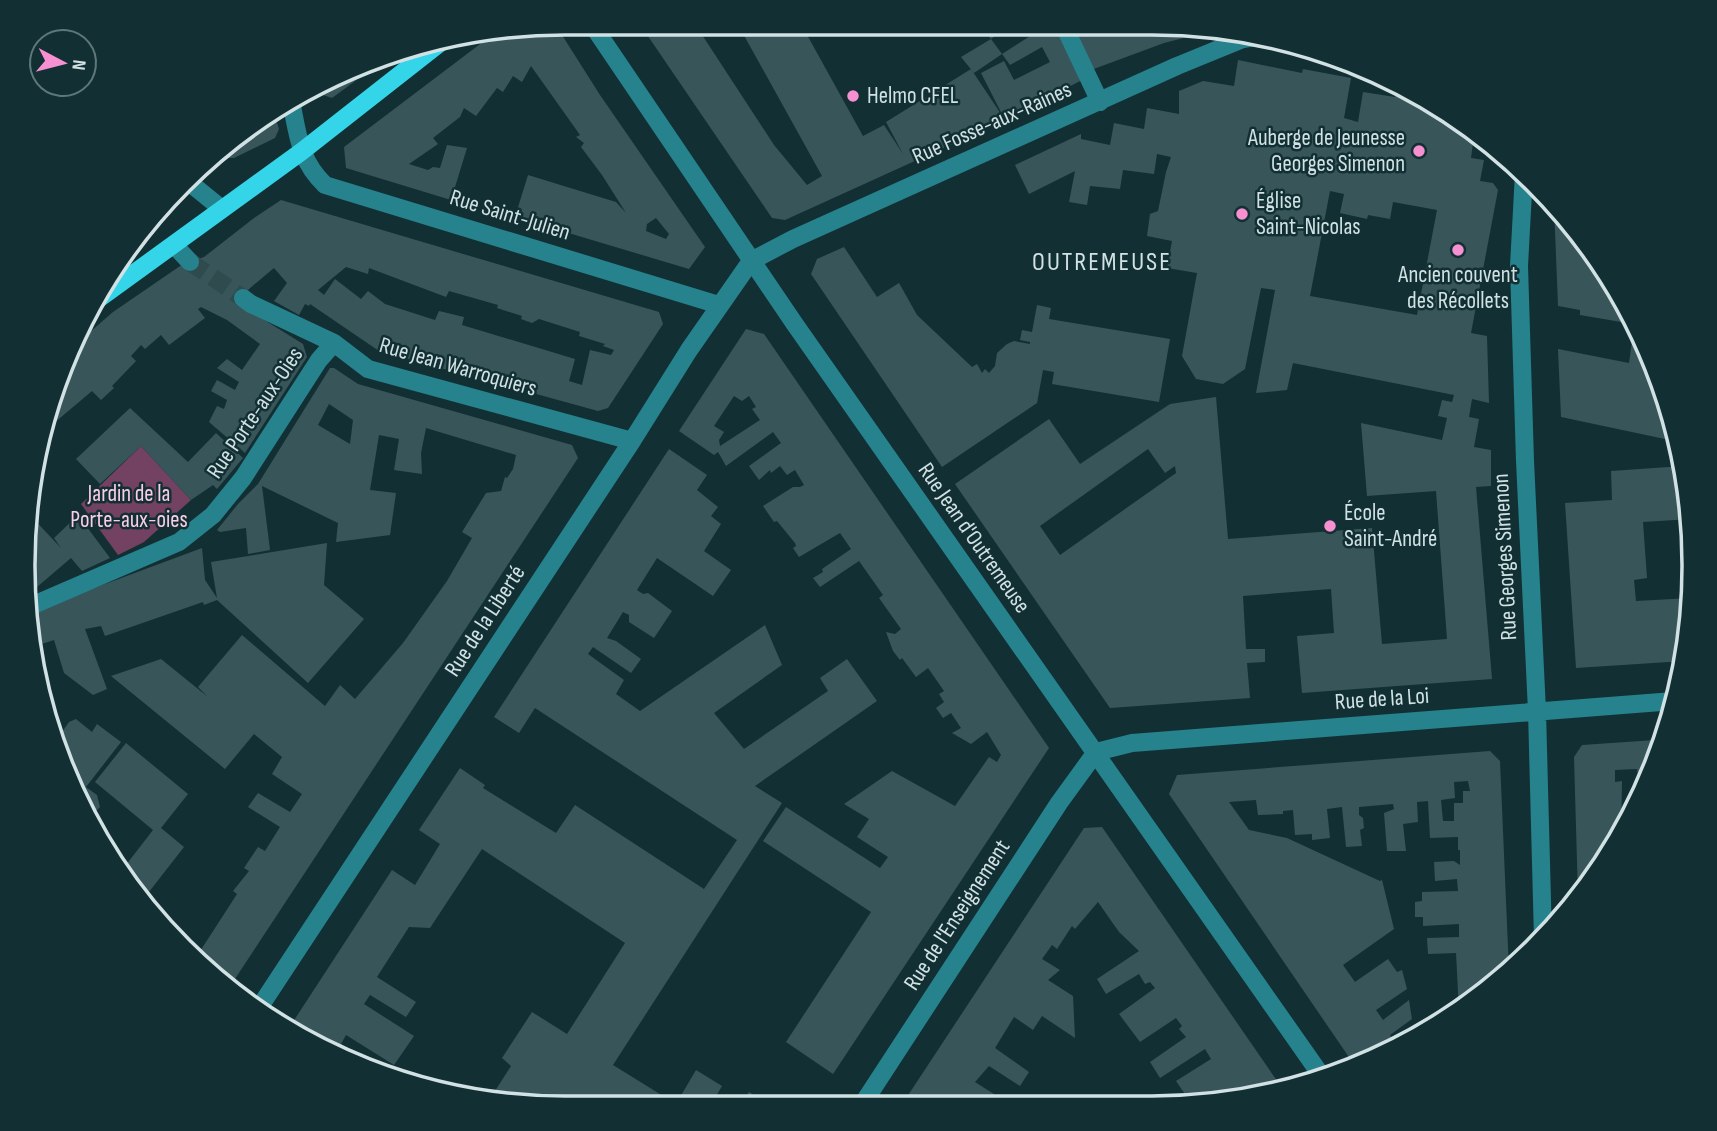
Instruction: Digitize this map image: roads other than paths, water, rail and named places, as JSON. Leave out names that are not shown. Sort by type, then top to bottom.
[{"type":"main road","points":[[113,288],[301,152],[427,53]]},
{"type":"street","name":"Rue Jean d'Outremeuse","points":[[599,35],[751,261],[1317,1069]]},
{"type":"street","points":[[1068,35],[1100,102]]},
{"type":"street","name":"Rue Fosse-aux-Raines","points":[[751,261],[793,239],[1031,131],[1235,42]]},
{"type":"street","points":[[293,110],[301,152]]},
{"type":"street","name":"Rue Saint-Julien","points":[[301,152],[312,172],[325,185],[719,305]]},
{"type":"street","points":[[194,186],[222,208]]},
{"type":"street","name":"Rue Georges Simenon","points":[[1523,187],[1519,266],[1543,923]]},
{"type":"street","points":[[174,245],[190,262]]},
{"type":"street","name":"Rue de la Liberté","points":[[263,1001],[719,305],[751,261]]},
{"type":"street","name":"Rue Jean Warroquiers","points":[[243,298],[334,343],[368,369],[632,441]]},
{"type":"street","name":"Rue Porte-aux-Oies","points":[[36,604],[179,542],[213,515],[243,478],[319,360],[334,343]]},
{"type":"street","name":"Rue de la Loi","points":[[1096,752],[1132,743],[1664,702]]},
{"type":"street","name":"Rue de l'Enseignement","points":[[868,1096],[1059,803],[1096,752]]},
{"type":"tunnel","points":[[190,262],[243,298]]},
{"type":"place","name":"Helmo CFEL","points":[[853,96]]},
{"type":"place","name":"Auberge de Jeunesse Georges Simenon","points":[[1419,151]]},
{"type":"place","name":"Église Saint-Nicolas","points":[[1242,214]]},
{"type":"place","name":"Ancien couvent des Récollets","points":[[1458,250]]},
{"type":"place","name":"École Saint-André","points":[[1330,526]]},
{"type":"district","name":"OUTREMEUSE","points":[[1102,262]]},
{"type":"park label","name":"Jardin de la Porte-aux-oies","points":[[129,507]]}]
